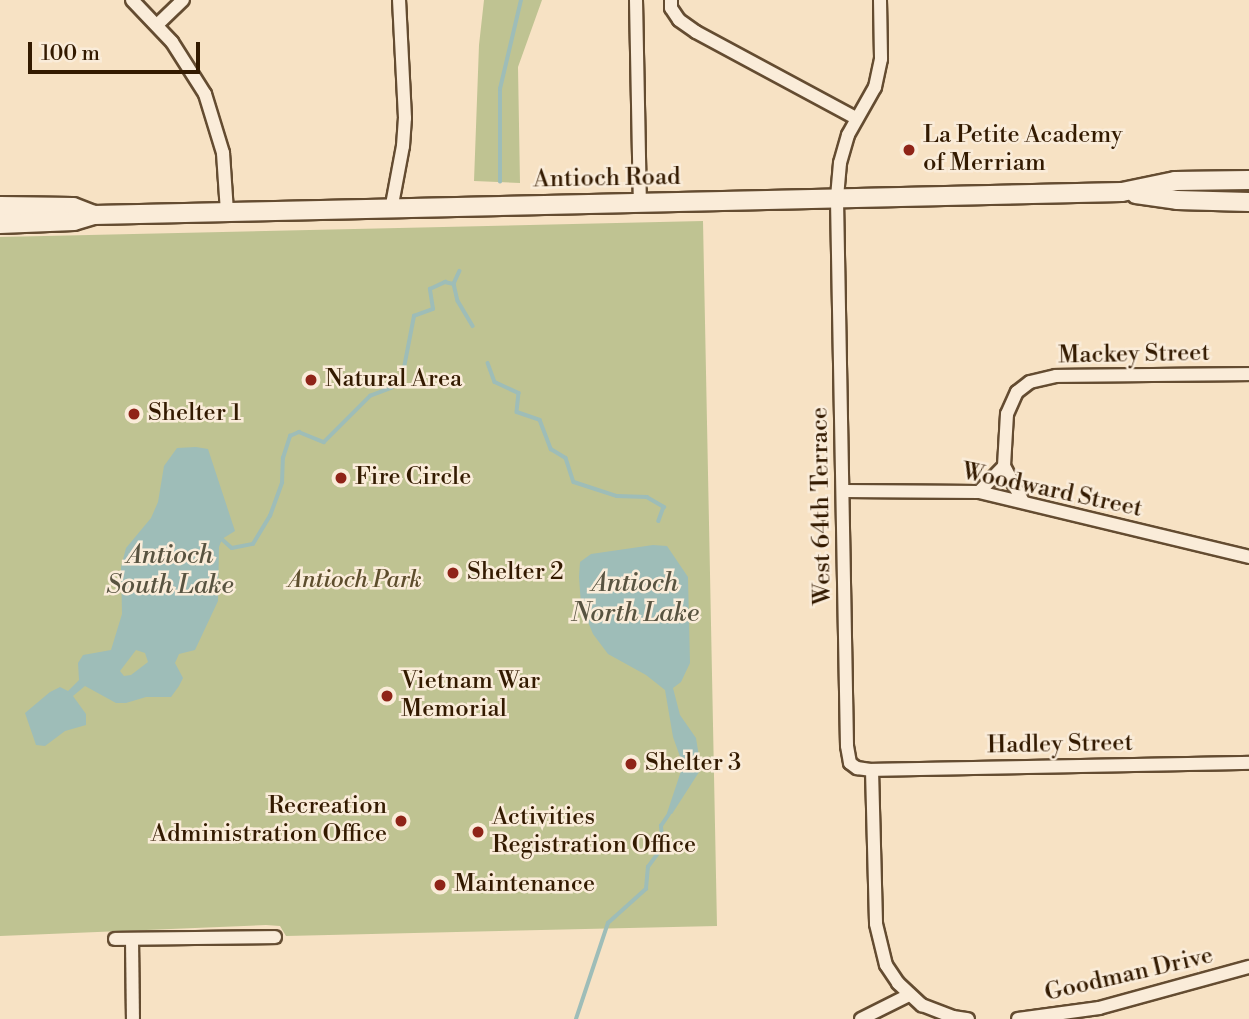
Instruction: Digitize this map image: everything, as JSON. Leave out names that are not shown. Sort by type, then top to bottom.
[{"type":"main road","name":"Antioch Road","points":[[1122,192],[1175,181],[1249,180]]},
{"type":"main road","name":"Antioch Road","points":[[0,223],[74,221],[94,215],[1122,192],[1177,200],[1249,202]]},
{"type":"main road","name":"Antioch Road","points":[[0,206],[73,207],[94,215]]},
{"type":"street","points":[[132,0],[157,25],[190,67],[205,94],[223,153],[227,212]]},
{"type":"street","points":[[157,25],[183,0]]},
{"type":"street","points":[[391,210],[403,146],[405,118],[399,0]]},
{"type":"street","points":[[636,0],[640,203]]},
{"type":"street","points":[[671,0],[671,8],[679,20],[696,32],[856,118]]},
{"type":"street","name":"West 64th Terrace","points":[[872,770],[857,768],[850,763],[847,746],[837,200],[840,163],[856,118],[875,88],[881,59],[880,0]]},
{"type":"street","name":"Mackey Street","points":[[1004,466],[1007,414],[1017,392],[1030,382],[1056,376],[1249,373]]},
{"type":"street","points":[[979,492],[1004,466],[1023,501]]},
{"type":"street","name":"Woodward Street","points":[[844,491],[979,492],[1249,557]]},
{"type":"street","name":"Hadley Street","points":[[872,770],[1249,763]]},
{"type":"street","points":[[872,770],[877,939],[886,965],[909,995],[934,1011],[968,1019]]},
{"type":"street","points":[[115,939],[275,937]]},
{"type":"street","points":[[132,939],[133,1019]]},
{"type":"street","name":"Goodman Drive","points":[[1018,1019],[1099,1008],[1249,967]]},
{"type":"street","points":[[860,1019],[909,995]]},
{"type":"green space","points":[[484,0],[542,0],[518,67],[520,183],[474,181],[479,45]]},
{"type":"green space","name":"Antioch Park","points":[[703,221],[717,926],[286,936],[280,926],[266,925],[0,936],[0,237]]},
{"type":"water","name":"Antioch South Lake","points":[[177,448],[208,449],[235,531],[222,539],[219,547],[218,601],[195,650],[179,654],[175,663],[183,678],[171,697],[146,697],[126,703],[116,703],[85,686],[73,696],[86,714],[86,725],[65,731],[45,746],[36,745],[25,713],[50,692],[60,687],[68,691],[79,680],[78,663],[83,655],[111,650],[122,614],[121,567],[126,548],[151,518],[158,502],[164,466]],"holes":[[[136,650],[145,653],[148,662],[131,675],[124,676],[120,671]]]},
{"type":"water","name":"Antioch North Lake","points":[[653,545],[667,546],[688,577],[690,663],[681,682],[673,688],[680,715],[696,738],[701,769],[672,814],[667,813],[683,765],[673,737],[665,690],[646,675],[608,654],[593,634],[581,605],[579,577],[580,562],[591,554]]},
{"type":"waterway","points":[[500,182],[500,89],[521,0]]},
{"type":"waterway","points":[[460,271],[454,284],[458,301],[473,326]]},
{"type":"waterway","points":[[222,539],[232,548],[253,544],[270,516],[282,483],[283,458],[290,436],[299,432],[324,442],[370,396],[391,388],[402,378],[414,316],[433,309],[430,289],[445,282],[454,284]]},
{"type":"waterway","points":[[488,363],[495,382],[519,393],[517,412],[540,420],[551,449],[566,458],[574,482],[617,496],[647,497],[664,507],[659,521]]},
{"type":"waterway","points":[[576,1019],[608,923],[646,889],[648,867],[663,846],[661,826],[669,814]]},
{"type":"place","name":"La Petite Academy of Merriam","points":[[909,150]]},
{"type":"place","name":"Natural Area","points":[[311,380]]},
{"type":"place","name":"Shelter 1","points":[[134,414]]},
{"type":"place","name":"Fire Circle","points":[[341,478]]},
{"type":"place","name":"Shelter 2","points":[[453,573]]},
{"type":"place","name":"Vietnam War Memorial","points":[[387,696]]},
{"type":"place","name":"Shelter 3","points":[[631,764]]},
{"type":"place","name":"Recreation Administration Office","points":[[401,821]]},
{"type":"place","name":"Activities Registration Office","points":[[478,832]]},
{"type":"place","name":"Maintenance","points":[[440,885]]}]
